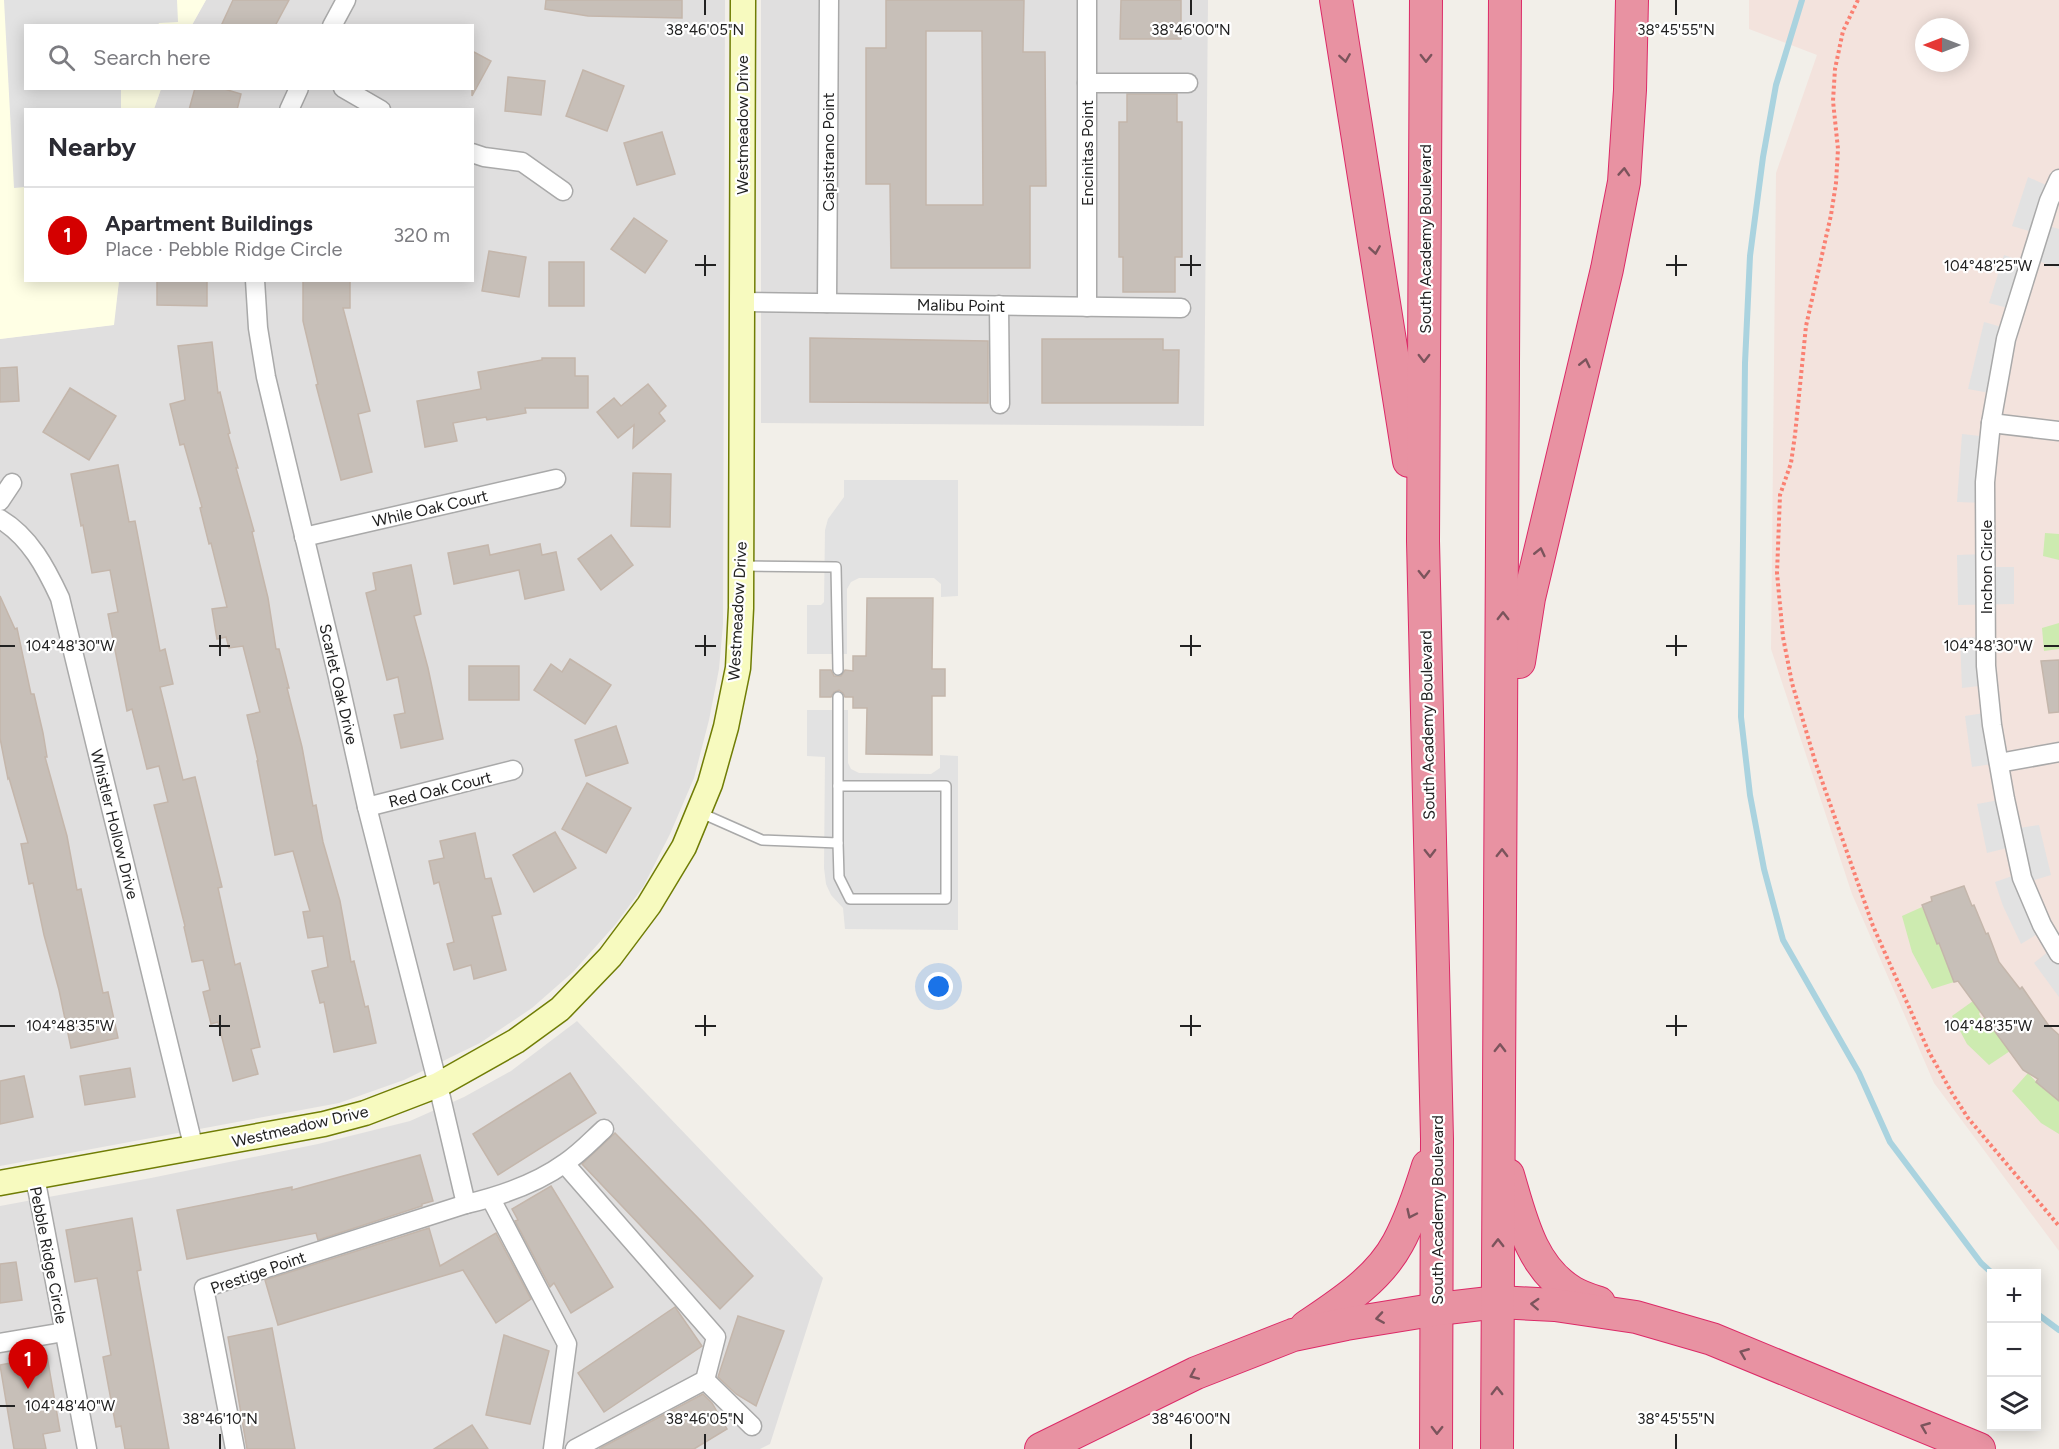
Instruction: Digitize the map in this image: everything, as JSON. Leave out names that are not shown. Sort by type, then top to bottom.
[{"type":"highway","points":[[1336,0],[1423,541]]},
{"type":"highway","name":"South Academy Boulevard","points":[[1426,0],[1423,541],[1437,1139],[1436,1449]]},
{"type":"highway","points":[[1497,1449],[1505,0]]},
{"type":"highway","points":[[1502,797],[1529,598],[1607,269],[1624,182],[1630,90],[1632,0]]},
{"type":"highway","points":[[1293,1335],[1351,1294],[1377,1272],[1397,1245],[1415,1205],[1437,1139]]},
{"type":"highway","points":[[1499,1146],[1530,1245],[1549,1274],[1573,1293],[1636,1317],[1712,1339],[1979,1449]]},
{"type":"highway","points":[[1041,1449],[1196,1373],[1293,1335],[1438,1309],[1498,1302],[1555,1305],[1636,1317]]},
{"type":"street","points":[[333,24],[345,0]]},
{"type":"street","name":"Westmeadow Drive","points":[[0,1183],[324,1124],[364,1113],[438,1085],[516,1041],[560,1009],[610,957],[649,905],[684,847],[710,784],[726,727],[738,668],[741,566],[743,0]]},
{"type":"street","name":"Capistrano Point","points":[[827,303],[829,0]]},
{"type":"street","name":"Encinitas Point","points":[[1087,0],[1087,307]]},
{"type":"street","points":[[1087,83],[1188,83]]},
{"type":"street","points":[[290,108],[298,90]]},
{"type":"street","points":[[346,90],[378,108]]},
{"type":"street","points":[[474,154],[522,162],[563,190]]},
{"type":"street","name":"Inchon Circle","points":[[2059,179],[2049,201],[2006,339],[1991,423],[1985,482],[1986,666],[1990,712],[2022,878],[2042,925],[2059,954]]},
{"type":"street","name":"Scarlet Oak Drive","points":[[255,282],[258,328],[266,377],[367,807],[438,1085]]},
{"type":"street","name":"Malibu Point","points":[[742,302],[1181,308]]},
{"type":"street","points":[[999,305],[1000,404]]},
{"type":"street","points":[[1991,423],[2059,431]]},
{"type":"street","name":"While Oak Court","points":[[304,537],[556,479]]},
{"type":"street","points":[[0,501],[12,483]]},
{"type":"street","name":"Whistler Hollow Drive","points":[[0,519],[9,524],[26,541],[46,568],[60,598],[194,1149]]},
{"type":"street","points":[[1999,763],[2059,752]]},
{"type":"street","name":"Red Oak Court","points":[[367,807],[513,771]]},
{"type":"street","points":[[438,1085],[466,1204]]},
{"type":"street","name":"Prestige Point","points":[[235,1449],[204,1288],[526,1185],[565,1164],[604,1129]]},
{"type":"street","points":[[565,1164],[716,1336],[705,1380],[575,1449]]},
{"type":"street","name":"Pebble Ridge Circle","points":[[35,1178],[87,1449]]},
{"type":"street","points":[[491,1198],[567,1344],[554,1449]]},
{"type":"street","name":"Pebble Ridge Circle","points":[[0,1343],[64,1332]]},
{"type":"street","points":[[705,1380],[752,1426]]},
{"type":"lane","points":[[741,566],[837,567],[838,670]]},
{"type":"lane","points":[[838,697],[838,786],[838,843],[839,877],[850,899],[946,899],[946,786],[838,786]]},
{"type":"lane","points":[[698,812],[762,840],[838,843]]},
{"type":"path","points":[[1858,0],[1843,31],[1835,69],[1833,101],[1838,149],[1832,215],[1806,326],[1796,435],[1791,463],[1780,495],[1777,573],[1783,637],[1792,683],[1815,761],[1874,926],[1929,1052],[1968,1118],[2059,1226]]},
{"type":"shaded area","points":[[0,0],[206,0],[193,24],[24,24],[24,90],[161,90],[154,108],[24,108],[24,282],[119,282],[114,325],[0,339]]},
{"type":"shaded area","points":[[4,0],[177,0],[178,22],[24,24],[24,90],[121,90],[121,108],[24,108],[24,187],[14,188]]},
{"type":"shaded area","points":[[206,0],[725,0],[723,624],[719,669],[694,778],[670,834],[643,887],[615,925],[573,972],[532,1008],[480,1043],[404,1080],[339,1103],[0,1166],[0,339],[113,325],[119,282],[474,282],[474,108],[154,108],[161,90],[474,90],[474,24],[193,24]]},
{"type":"shaded area","points":[[761,0],[1208,0],[1204,426],[761,423]]},
{"type":"shaded area","points":[[1749,0],[2059,0],[2059,1251],[1934,1083],[1852,894],[1771,649],[1776,173],[1817,55],[1749,29]]},
{"type":"shaded area","points":[[2028,177],[2055,189],[2042,224],[2059,229],[2059,268],[2031,259],[2039,234],[2012,226]]},
{"type":"shaded area","points":[[2004,255],[2029,264],[2015,310],[1989,303]]},
{"type":"shaded area","points":[[1984,322],[2009,329],[1995,394],[1968,389]]},
{"type":"shaded area","points":[[1962,434],[1989,437],[1985,503],[1957,502]]},
{"type":"shaded area","points":[[844,480],[958,480],[958,596],[941,597],[941,584],[934,578],[859,578],[851,582],[847,589],[847,654],[807,654],[807,605],[821,605],[824,602],[825,530],[828,519],[844,497]]},
{"type":"shaded area","points":[[1985,554],[1986,567],[2014,567],[2014,604],[1958,605],[1957,555]]},
{"type":"shaded area","points":[[1986,637],[1987,685],[1962,688],[1960,638]]},
{"type":"shaded area","points":[[807,710],[848,710],[848,763],[851,769],[859,773],[931,774],[940,768],[940,755],[958,756],[958,930],[845,929],[843,908],[831,895],[826,884],[824,868],[825,757],[807,756]]},
{"type":"shaded area","points":[[1991,712],[1999,763],[1972,767],[1965,716]]},
{"type":"shaded area","points":[[2005,799],[2012,829],[2039,825],[2051,875],[2025,883],[2044,930],[2021,944],[2003,906],[1995,882],[2021,873],[2015,846],[1987,853],[1977,804]]},
{"type":"shaded area","points":[[2059,943],[2059,997],[2034,963]]},
{"type":"shaded area","points":[[577,1021],[823,1278],[770,1444],[760,1449],[0,1449],[0,1206],[318,1144],[410,1121],[464,1097],[511,1071]]},
{"type":"green space","points":[[2045,533],[2059,534],[2059,560],[2043,556]]},
{"type":"green space","points":[[2059,623],[2059,649],[2044,651],[2042,628]]},
{"type":"green space","points":[[1922,907],[1937,944],[1943,942],[1946,961],[1954,982],[1932,989],[1912,952],[1902,916]]},
{"type":"green space","points":[[1973,1001],[1982,1019],[1985,1017],[2010,1051],[1989,1065],[1967,1044],[1952,1016]]},
{"type":"green space","points":[[2028,1073],[2042,1088],[2045,1085],[2059,1101],[2059,1134],[2041,1123],[2012,1091]]},
{"type":"building","points":[[233,0],[289,0],[276,24],[222,24]]},
{"type":"building","points":[[546,0],[682,0],[682,18],[588,16],[545,9]]},
{"type":"building","points":[[886,0],[1024,0],[1023,52],[1045,52],[1046,186],[1030,186],[1030,268],[891,268],[890,184],[866,184],[866,48],[886,48]],"holes":[[[926,31],[982,31],[983,205],[926,205]]]},
{"type":"building","points":[[1121,0],[1181,0],[1181,39],[1120,39]]},
{"type":"building","points":[[474,52],[491,61],[472,96],[472,90],[474,90]]},
{"type":"building","points":[[583,70],[624,86],[607,131],[566,116]]},
{"type":"building","points":[[508,77],[545,81],[541,115],[505,111]]},
{"type":"building","points":[[194,90],[228,90],[241,94],[238,108],[190,108]]},
{"type":"building","points":[[1127,94],[1177,94],[1177,122],[1182,122],[1182,257],[1175,257],[1175,292],[1123,292],[1123,257],[1119,257],[1119,122],[1127,122]]},
{"type":"building","points":[[662,132],[675,174],[637,185],[624,143]]},
{"type":"building","points":[[634,218],[667,241],[645,273],[611,249]]},
{"type":"building","points":[[489,251],[526,257],[519,297],[482,291]]},
{"type":"building","points":[[549,262],[584,262],[584,306],[549,306]]},
{"type":"building","points":[[157,282],[207,282],[207,306],[157,305]]},
{"type":"building","points":[[303,282],[350,282],[350,308],[343,308],[370,411],[358,414],[372,472],[341,480],[316,385],[318,384],[303,321]]},
{"type":"building","points":[[810,338],[988,341],[988,403],[810,402]]},
{"type":"building","points":[[1042,339],[1163,339],[1163,350],[1179,350],[1178,403],[1042,403]]},
{"type":"building","points":[[212,342],[218,393],[220,392],[230,433],[228,434],[238,468],[236,468],[254,531],[252,532],[268,598],[276,649],[279,649],[289,688],[287,688],[302,747],[313,806],[316,805],[323,842],[340,901],[351,962],[354,961],[365,1007],[368,1006],[376,1043],[334,1052],[324,1002],[320,1003],[312,971],[328,967],[323,936],[308,938],[303,912],[310,911],[293,851],[275,855],[247,715],[260,712],[243,646],[229,648],[226,637],[217,639],[212,609],[227,607],[200,508],[202,507],[184,444],[180,445],[170,404],[185,400],[178,346]]},
{"type":"building","points":[[542,358],[575,358],[575,376],[588,376],[588,408],[525,408],[526,413],[453,423],[457,441],[425,447],[417,401],[481,389],[478,372],[542,360]]},
{"type":"building","points":[[17,367],[19,401],[0,402],[0,368]]},
{"type":"building","points":[[648,384],[666,406],[659,413],[665,421],[633,448],[634,425],[618,438],[597,412],[614,398],[621,406]]},
{"type":"building","points":[[70,388],[116,416],[89,460],[43,432]]},
{"type":"building","points":[[118,465],[129,522],[135,521],[160,651],[165,649],[173,684],[160,687],[183,780],[195,777],[222,887],[218,888],[235,965],[240,963],[260,1047],[251,1049],[258,1074],[233,1081],[218,1022],[211,1024],[203,992],[210,990],[203,960],[192,962],[154,805],[168,802],[159,766],[147,769],[132,709],[127,711],[108,614],[118,612],[110,570],[92,573],[71,474]]},
{"type":"building","points":[[633,473],[671,474],[670,527],[631,526]]},
{"type":"building","points":[[611,535],[633,565],[601,590],[578,559]]},
{"type":"building","points":[[540,544],[542,555],[556,552],[564,590],[525,599],[519,570],[454,584],[448,553],[488,545],[490,555]]},
{"type":"building","points":[[411,565],[421,614],[414,616],[443,739],[401,748],[394,715],[405,713],[398,677],[387,680],[366,593],[376,590],[373,573]]},
{"type":"building","points":[[0,596],[15,629],[17,628],[31,694],[34,694],[43,733],[47,757],[45,757],[67,836],[77,890],[81,889],[103,993],[108,992],[118,1038],[71,1048],[33,883],[29,884],[21,844],[28,843],[8,779],[0,738]]},
{"type":"building","points":[[867,598],[933,598],[932,669],[945,669],[945,696],[932,696],[932,755],[866,754],[867,708],[853,708],[853,697],[845,697],[839,690],[831,697],[820,697],[820,670],[831,670],[834,676],[841,676],[845,670],[853,671],[853,656],[866,656]]},
{"type":"building","points":[[570,659],[611,685],[585,724],[534,690],[551,664],[562,672]]},
{"type":"building","points":[[2059,660],[2059,712],[2049,713],[2041,661]]},
{"type":"building","points":[[469,666],[519,666],[519,700],[469,700]]},
{"type":"building","points":[[616,726],[628,763],[586,776],[575,740]]},
{"type":"building","points":[[587,783],[631,808],[606,853],[562,829]]},
{"type":"building","points":[[555,832],[576,868],[534,892],[513,855]]},
{"type":"building","points":[[475,833],[485,879],[491,878],[501,914],[492,916],[506,970],[474,979],[471,965],[454,970],[447,944],[454,942],[439,882],[434,884],[429,861],[444,858],[440,841]]},
{"type":"building","points":[[1964,886],[1986,934],[1988,933],[1999,962],[2020,989],[2022,987],[2049,1026],[2059,1035],[2059,1101],[2036,1082],[2038,1079],[2023,1070],[1958,981],[1954,982],[1939,943],[1937,944],[1922,905],[1932,901],[1931,897]]},
{"type":"building","points":[[130,1068],[135,1097],[85,1105],[80,1076]]},
{"type":"building","points":[[570,1073],[596,1113],[498,1175],[473,1134]]},
{"type":"building","points":[[24,1076],[33,1117],[0,1124],[0,1081]]},
{"type":"building","points":[[615,1133],[753,1276],[720,1309],[582,1164]]},
{"type":"building","points":[[420,1155],[433,1201],[422,1204],[422,1206],[318,1240],[316,1233],[187,1259],[177,1210],[292,1187],[292,1190]]},
{"type":"building","points":[[551,1186],[613,1287],[571,1313],[554,1283],[550,1287],[515,1221],[518,1220],[512,1209]]},
{"type":"building","points":[[132,1218],[141,1270],[137,1271],[169,1449],[125,1449],[121,1426],[116,1427],[103,1357],[111,1355],[97,1278],[75,1282],[66,1230]]},
{"type":"building","points":[[429,1228],[440,1266],[496,1233],[531,1299],[496,1323],[463,1270],[278,1325],[265,1280]]},
{"type":"building","points":[[16,1262],[22,1300],[0,1303],[0,1264]]},
{"type":"building","points":[[675,1307],[702,1346],[604,1412],[578,1373]]},
{"type":"building","points":[[738,1316],[784,1331],[756,1406],[736,1394],[718,1377]]},
{"type":"building","points":[[272,1328],[295,1449],[247,1449],[228,1337]]},
{"type":"building","points":[[504,1335],[549,1351],[530,1424],[486,1415]]},
{"type":"building","points":[[47,1356],[60,1431],[43,1434],[46,1449],[14,1449],[0,1365]]},
{"type":"building","points":[[703,1394],[712,1403],[727,1429],[694,1449],[599,1449]]},
{"type":"building","points":[[472,1425],[488,1449],[434,1449]]},
{"type":"waterway","points":[[1802,0],[1776,85],[1763,157],[1750,256],[1745,363],[1741,717],[1750,795],[1764,869],[1783,940],[1859,1073],[1890,1142],[1988,1269]]},
{"type":"waterway","points":[[2041,1317],[2059,1330]]},
{"type":"place","name":"Apartment Buildings","points":[[28,1389]]}]
